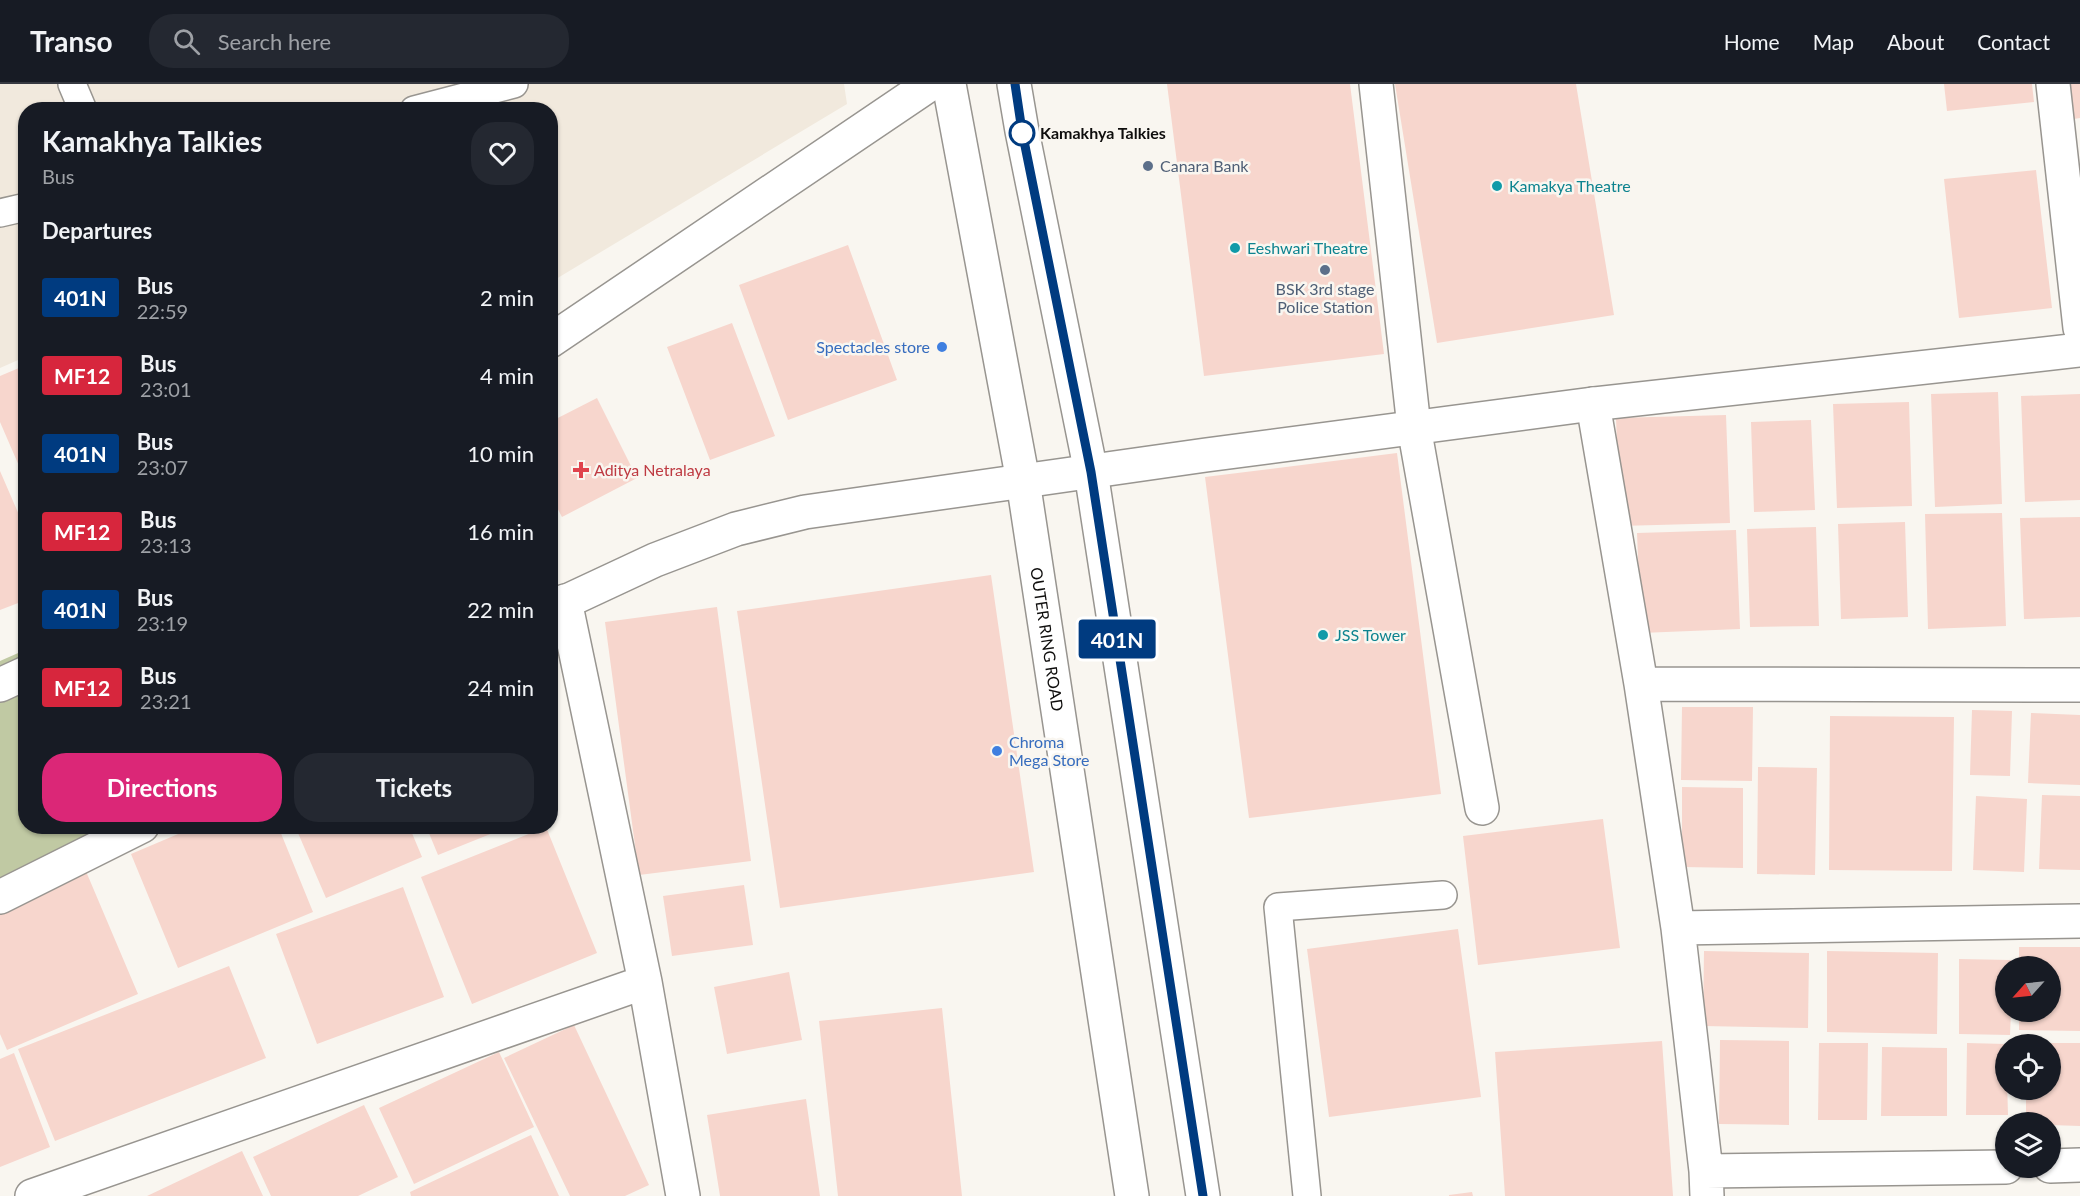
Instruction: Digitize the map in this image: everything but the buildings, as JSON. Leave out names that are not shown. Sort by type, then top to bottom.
[{"type":"main road","points":[[558,336],[930,84]]},
{"type":"main road","name":"OUTER RING ROAD","points":[[949,84],[1023,481],[1132,1196]]},
{"type":"main road","points":[[1014,84],[1091,472],[1203,1196]]},
{"type":"main road","points":[[1376,84],[1414,427],[1482,808]]},
{"type":"main road","points":[[2053,84],[2080,328]]},
{"type":"main road","points":[[683,1196],[645,982],[558,605],[655,560],[736,529],[805,512],[1593,404],[2080,350]]},
{"type":"main road","points":[[1593,404],[1641,684],[1678,928],[1707,1184],[1995,1168]]},
{"type":"main road","points":[[0,685],[18,677]]},
{"type":"main road","points":[[1641,684],[2080,685]]},
{"type":"main road","points":[[0,897],[126,834]]},
{"type":"main road","points":[[1678,928],[2080,921]]},
{"type":"main road","points":[[32,1196],[645,982]]},
{"type":"main road","points":[[2061,1166],[2080,1165]]},
{"type":"lane","points":[[72,84],[80,102]]},
{"type":"lane","points":[[445,102],[514,84]]},
{"type":"lane","points":[[0,213],[18,209]]},
{"type":"lane","points":[[1307,1196],[1278,907],[1443,894]]},
{"type":"shaded area","points":[[0,84],[844,84],[847,104],[558,278],[558,102],[18,102],[18,360],[0,368]]},
{"type":"green space","points":[[18,653],[18,834],[135,834],[0,899],[0,661]]},
{"type":"bus line","name":"401N","points":[[1015,84],[1022,131],[1091,472],[1203,1196]]},
{"type":"place","name":"Kamakhya Talkies","points":[[1022,133]]},
{"type":"place","name":"Canara Bank","points":[[1148,166]]},
{"type":"place","name":"Kamakya Theatre","points":[[1497,186]]},
{"type":"place","name":"Eeshwari Theatre","points":[[1235,248]]},
{"type":"place","name":"BSK 3rd stage Police Station","points":[[1325,270]]},
{"type":"place","name":"Spectacles store","points":[[942,347]]},
{"type":"place","name":"Aditya Netralaya","points":[[581,470]]},
{"type":"place","name":"JSS Tower","points":[[1323,635]]},
{"type":"place","name":"Chroma Mega Store","points":[[997,751]]}]
